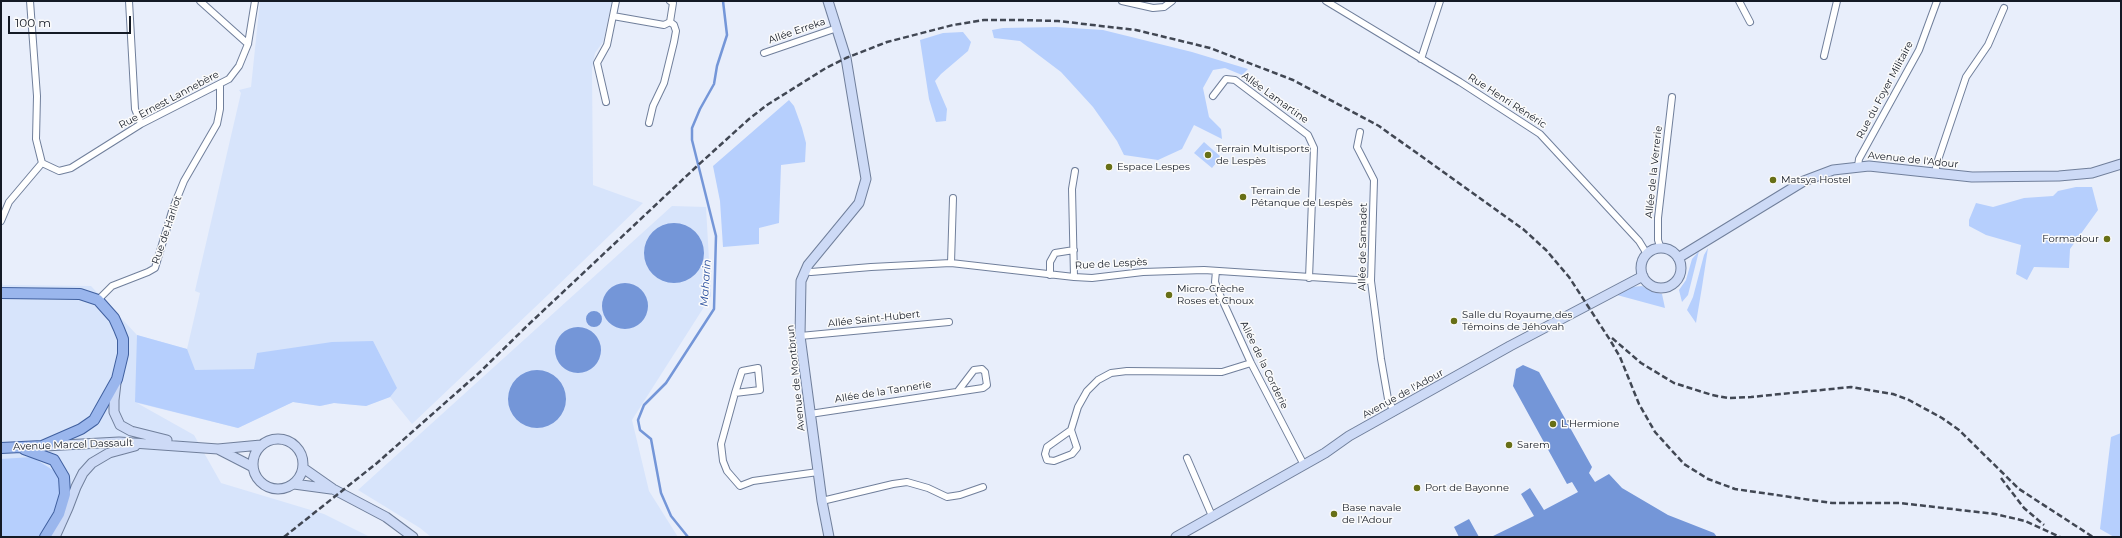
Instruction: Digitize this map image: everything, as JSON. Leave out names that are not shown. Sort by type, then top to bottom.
[{"type":"main road","name":"Avenue de Montbrun","points":[[828,1],[847,66],[866,179],[864,191],[859,203],[805,271],[800,289],[800,336],[822,501],[829,537]]},
{"type":"main road","name":"Avenue de l'Adour","points":[[1678,258],[1804,181],[1833,170],[1858,166],[1972,177],[2058,176],[2092,173],[2121,164]]},
{"type":"main road","points":[[1661,249],[1670,251],[1678,258],[1680,263],[1680,275],[1669,287],[1654,287],[1645,280],[1643,276],[1642,266],[1647,254],[1661,249]]},
{"type":"main road","name":"Avenue de l'Adour","points":[[1176,537],[1304,465],[1349,436],[1510,346],[1643,276]]},
{"type":"main road","points":[[1,293],[80,294],[98,300],[114,318],[123,339],[123,354],[114,400],[114,412],[120,425],[131,431],[191,446]]},
{"type":"main road","points":[[42,446],[81,429],[94,420],[117,379]]},
{"type":"main road","points":[[275,438],[289,441],[299,449],[302,455],[303,468],[302,474],[294,484],[285,489],[270,488],[258,479],[253,467],[256,451],[261,445],[275,438]]},
{"type":"main road","name":"Avenue Marcel Dassault","points":[[1,448],[119,442],[218,449],[261,445]]},
{"type":"main road","points":[[55,537],[76,487],[83,473],[92,463],[109,452],[144,443]]},
{"type":"main road","points":[[17,447],[54,460],[64,477],[65,494],[59,514],[45,537]]},
{"type":"main road","name":"Avenue Marcel Dassault","points":[[218,449],[253,467]]},
{"type":"main road","points":[[303,468],[337,491],[386,517],[413,537]]},
{"type":"main road","points":[[294,484],[337,491]]},
{"type":"street","points":[[1,221],[9,202],[42,162],[36,139],[37,96],[30,1]]},
{"type":"street","points":[[129,1],[135,109],[141,124]]},
{"type":"street","points":[[200,1],[248,44]]},
{"type":"street","name":"Rue Ernest Lannebère","points":[[42,162],[59,171],[71,168],[141,124],[220,85],[234,73],[248,44],[255,1]]},
{"type":"street","points":[[606,102],[597,63],[607,45],[616,1]]},
{"type":"street","points":[[670,1],[674,3],[670,22]]},
{"type":"street","points":[[1122,1],[1153,8],[1164,7],[1172,1]]},
{"type":"street","name":"Rue Henri Rénéric","points":[[1326,1],[1422,59],[1540,134],[1639,241],[1647,254]]},
{"type":"street","points":[[1422,59],[1440,1]]},
{"type":"street","points":[[1739,1],[1750,22]]},
{"type":"street","points":[[1824,56],[1837,1]]},
{"type":"street","name":"Rue du Foyer Militaire","points":[[1858,166],[1859,159],[1919,50],[1937,1]]},
{"type":"street","points":[[1936,173],[1937,163],[1966,76],[1988,45],[2004,8]]},
{"type":"street","points":[[613,16],[664,24],[670,22]]},
{"type":"street","points":[[649,123],[653,106],[664,83],[674,42],[676,31],[674,25],[670,22]]},
{"type":"street","name":"Allée Erreka","points":[[764,53],[837,28]]},
{"type":"street","name":"Allée Lamartine","points":[[1213,96],[1226,79],[1235,80],[1308,134],[1314,148],[1309,278]]},
{"type":"street","name":"Rue de Harliot","points":[[98,300],[112,286],[148,272],[154,268],[173,208],[184,181],[216,124],[220,110],[220,85]]},
{"type":"street","name":"Allée de la Verrerie","points":[[1661,249],[1658,240],[1658,218],[1672,97]]},
{"type":"street","name":"Allée de Samadet","points":[[1360,132],[1357,147],[1374,180],[1371,281],[1381,359],[1388,399],[1394,412]]},
{"type":"street","points":[[1074,277],[1072,189],[1075,171]]},
{"type":"street","points":[[951,263],[953,198]]},
{"type":"street","points":[[1050,275],[1050,262],[1055,253],[1074,250]]},
{"type":"street","name":"Rue de Lespès","points":[[805,271],[811,272],[951,263],[1050,275],[1092,278],[1143,272],[1216,271],[1371,281]]},
{"type":"street","name":"Allée de la Corderie","points":[[1216,271],[1215,282],[1251,363],[1304,465]]},
{"type":"street","name":"Allée Saint-Hubert","points":[[800,336],[949,322]]},
{"type":"street","points":[[1072,430],[1047,447],[1045,454],[1047,460],[1054,461],[1072,454],[1077,448],[1072,430],[1078,407],[1087,391],[1098,380],[1111,373],[1126,371],[1222,372],[1251,363]]},
{"type":"street","points":[[735,393],[760,390],[758,368],[742,372],[735,393],[721,444],[723,460],[727,471],[740,486],[753,481],[818,472]]},
{"type":"street","name":"Allée de la Tannerie","points":[[810,414],[983,388],[987,385],[986,372],[982,369],[974,370],[958,391]]},
{"type":"street","points":[[1187,458],[1212,516]]},
{"type":"street","points":[[822,501],[907,482],[928,488],[947,497],[960,495],[983,487]]},
{"type":"shaded area","points":[[260,1],[612,1],[603,42],[595,53],[592,69],[593,185],[643,203],[412,424],[390,397],[366,406],[334,403],[320,406],[293,402],[238,428],[137,403],[194,435],[221,483],[324,514],[370,537],[1,537],[1,280],[3,285],[91,286],[137,335],[187,349],[200,293],[195,291],[241,93],[239,90],[251,87]]},
{"type":"shaded area","points":[[1056,27],[1103,30],[1192,52],[1248,69],[1242,75],[1225,68],[1213,70],[1203,88],[1209,117],[1221,129],[1222,139],[1194,125],[1182,149],[1158,160],[1124,155],[1117,141],[1093,107],[1061,72],[1020,41],[994,38],[992,30],[1003,28]]},
{"type":"shaded area","points":[[963,32],[971,42],[968,51],[935,81],[947,109],[946,121],[936,122],[929,99],[920,40],[943,33]]},
{"type":"shaded area","points":[[789,100],[794,106],[806,143],[805,162],[781,165],[779,223],[759,228],[759,244],[723,247],[720,201],[713,166]]},
{"type":"shaded area","name":"Terrain Multisports de Lespès","points":[[1204,142],[1221,157],[1212,168],[1194,153]]},
{"type":"shaded area","points":[[2076,187],[2092,187],[2098,210],[2070,249],[2069,268],[2034,267],[2027,280],[2016,274],[2021,245],[1986,235],[1969,226],[1969,220],[1976,203],[1993,207],[2024,198],[2053,196],[2058,191]]},
{"type":"shaded area","points":[[672,206],[706,207],[711,296],[632,420],[649,491],[678,537],[431,537],[420,528],[358,490]]},
{"type":"shaded area","points":[[674,223],[690,228],[695,232],[699,237],[704,253],[699,269],[695,274],[690,278],[674,283],[658,278],[653,274],[649,269],[644,253],[649,237],[653,232],[658,228]]},
{"type":"shaded area","points":[[1708,248],[1696,323],[1687,310],[1693,297],[1704,255]]},
{"type":"shaded area","points":[[1699,251],[1688,295],[1682,302],[1679,290],[1686,280],[1692,259]]},
{"type":"shaded area","points":[[620,283],[630,283],[638,287],[644,293],[648,301],[648,311],[644,319],[638,325],[630,329],[620,329],[612,325],[606,319],[602,311],[602,301],[606,293],[612,287]]},
{"type":"shaded area","points":[[1642,286],[1653,292],[1662,294],[1665,308],[1617,295],[1631,287]]},
{"type":"shaded area","points":[[591,311],[597,311],[602,316],[600,325],[597,327],[591,327],[586,322],[586,316]]},
{"type":"shaded area","points":[[574,327],[582,327],[591,331],[597,337],[601,350],[597,363],[591,369],[582,373],[574,373],[565,369],[559,363],[555,354],[555,346],[559,337],[565,331]]},
{"type":"shaded area","points":[[137,335],[187,349],[195,370],[254,369],[257,353],[332,342],[373,341],[397,388],[390,397],[366,406],[334,403],[320,406],[293,402],[238,428],[135,402]]},
{"type":"shaded area","points":[[1523,365],[1539,372],[1592,467],[1589,473],[1595,482],[1609,474],[1622,488],[1668,515],[1714,533],[1717,537],[1491,537],[1534,516],[1521,494],[1530,488],[1544,510],[1578,492],[1572,482],[1567,484],[1513,386],[1516,369]]},
{"type":"shaded area","points":[[537,370],[548,372],[558,378],[564,388],[566,399],[564,410],[558,420],[548,426],[537,428],[526,426],[516,420],[510,410],[508,399],[510,388],[516,378],[526,372]]},
{"type":"shaded area","points":[[2121,433],[2121,537],[2114,537],[2100,529],[2111,437]]},
{"type":"shaded area","points":[[32,457],[56,472],[60,483],[60,497],[47,527],[39,537],[1,537],[1,459]]},
{"type":"shaded area","points":[[1469,519],[1479,537],[1459,537],[1454,527]]},
{"type":"waterway","name":"Maharin","points":[[688,537],[671,516],[661,493],[651,439],[640,430],[638,420],[644,405],[666,383],[714,309],[716,236],[692,140],[692,128],[700,109],[714,84],[717,66],[727,35],[723,1]]},
{"type":"railway","points":[[284,537],[377,463],[480,372],[696,167],[749,119],[767,105],[826,68],[846,58],[887,42],[953,25],[984,20],[1058,21],[1136,30],[1210,48],[1293,80],[1379,126],[1523,229],[1546,250],[1569,277],[1610,340],[1620,357],[1639,404],[1655,432],[1684,464],[1708,479],[1735,489],[1832,503],[1900,503],[1995,514],[2025,521],[2060,537]]},
{"type":"railway","points":[[1612,338],[1641,363],[1674,383],[1712,395],[1728,398],[1751,397],[1851,387],[1893,394],[1909,400],[1942,418],[1959,430],[2019,489],[2093,537]]},
{"type":"railway","points":[[2001,478],[2024,508],[2044,525]]},
{"type":"place","name":"Terrain Multisports de Lespès","points":[[1208,155]]},
{"type":"place","name":"Espace Lespes","points":[[1109,167]]},
{"type":"place","name":"Matsya Hostel","points":[[1773,180]]},
{"type":"place","name":"Terrain de Pétanque de Lespès","points":[[1243,197]]},
{"type":"place","name":"Formadour","points":[[2107,239]]},
{"type":"place","name":"Micro-Crèche Roses et Choux","points":[[1169,295]]},
{"type":"place","name":"Salle du Royaume des Témoins de Jéhovah","points":[[1454,321]]},
{"type":"place","name":"L'Hermione","points":[[1553,424]]},
{"type":"place","name":"Sarem","points":[[1509,445]]},
{"type":"place","name":"Port de Bayonne","points":[[1417,488]]},
{"type":"place","name":"Base navale de l'Adour","points":[[1334,514]]}]
